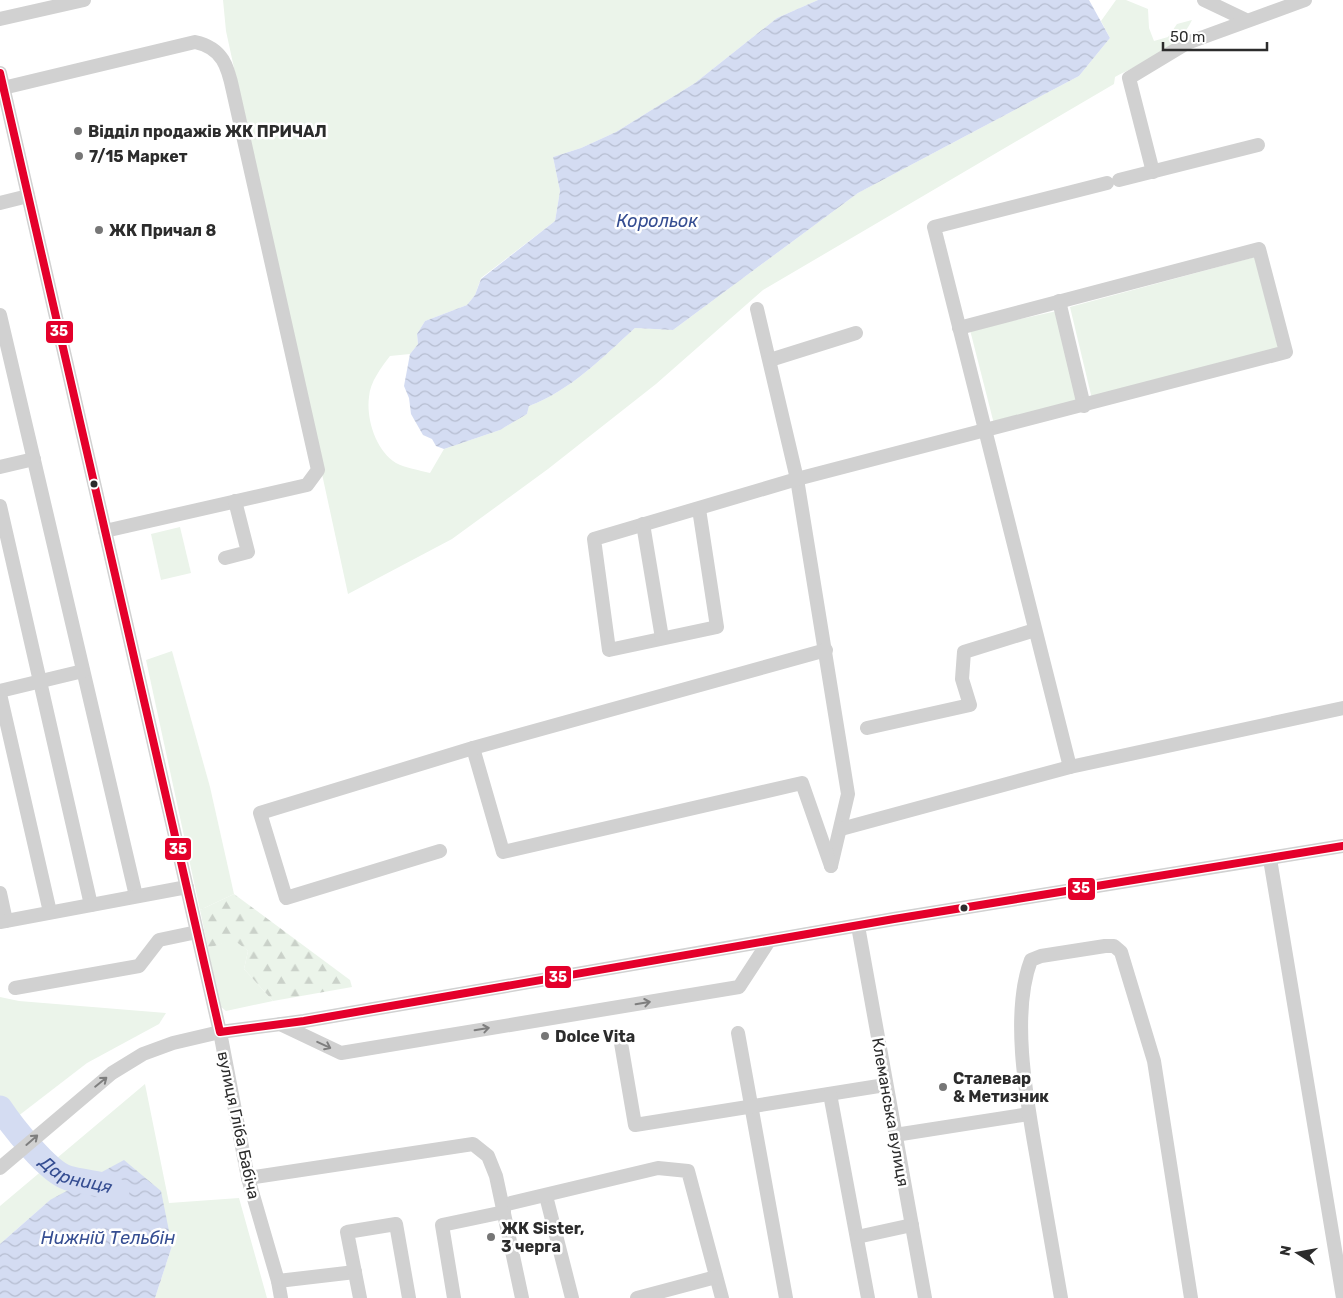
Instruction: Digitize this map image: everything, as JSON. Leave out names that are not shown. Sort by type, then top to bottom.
[{"type":"street","points":[[0,19],[84,0]]},
{"type":"street","points":[[1204,0],[1246,20]]},
{"type":"street","points":[[1153,172],[1129,78],[1187,43],[1305,0]]},
{"type":"street","points":[[3,88],[195,42],[206,44],[223,57],[230,76],[318,470],[307,485],[105,531]]},
{"type":"street","name":"вулиця Гліба Бабіча","points":[[0,73],[220,1032],[248,1178],[278,1281],[281,1298]]},
{"type":"street","points":[[1070,767],[934,228],[1258,145]]},
{"type":"street","points":[[0,203],[28,196]]},
{"type":"street","points":[[699,509],[717,627],[609,650],[594,539],[797,479],[985,432],[1286,352],[1259,248],[959,328]]},
{"type":"street","points":[[1058,301],[1084,406]]},
{"type":"street","points":[[473,748],[503,852],[802,783],[831,866],[848,794],[797,479],[757,308]]},
{"type":"street","points":[[0,315],[3,343],[34,459],[136,896]]},
{"type":"street","points":[[770,360],[856,333]]},
{"type":"street","points":[[0,467],[34,459]]},
{"type":"street","points":[[225,558],[248,552],[235,501]]},
{"type":"street","points":[[0,506],[91,905]]},
{"type":"street","points":[[643,524],[662,638]]},
{"type":"street","points":[[867,728],[970,705],[962,680],[964,652],[1035,630]]},
{"type":"street","points":[[440,851],[286,898],[260,813],[473,748],[826,650]]},
{"type":"street","points":[[50,912],[0,693],[83,671]]},
{"type":"street","points":[[841,829],[1070,767],[1343,708]]},
{"type":"street","points":[[0,1168],[112,1073],[143,1054],[173,1043],[220,1032],[279,1024],[1343,846]]},
{"type":"street","points":[[1270,859],[1342,1298]]},
{"type":"street","points":[[0,893],[3,921],[187,887]]},
{"type":"street","name":"Клеманська вулиця","points":[[858,926],[885,1086],[926,1298]]},
{"type":"street","points":[[15,988],[139,966],[159,940],[197,932]]},
{"type":"street","points":[[279,1024],[341,1053],[739,987],[769,941]]},
{"type":"street","points":[[1061,1298],[1029,1114],[1021,1031],[1026,974],[1031,960],[1041,956],[1114,946],[1120,952],[1154,1061],[1191,1298]]},
{"type":"street","points":[[738,1033],[786,1298]]},
{"type":"street","points":[[621,1043],[635,1125],[885,1086]]},
{"type":"street","points":[[830,1094],[868,1298]]},
{"type":"street","points":[[895,1135],[1029,1114]]},
{"type":"street","points":[[248,1178],[473,1144],[488,1156],[503,1209],[522,1298]]},
{"type":"street","points":[[454,1298],[442,1225],[546,1196],[658,1168],[688,1171],[722,1298]]},
{"type":"street","points":[[546,1196],[572,1298]]},
{"type":"street","points":[[360,1298],[347,1232],[396,1224],[409,1298]]},
{"type":"street","points":[[857,1238],[912,1225]]},
{"type":"street","points":[[278,1281],[355,1272]]},
{"type":"street","points":[[637,1298],[716,1276]]},
{"type":"green space","points":[[223,0],[818,0],[777,18],[695,83],[616,132],[581,148],[553,157],[560,191],[555,221],[481,278],[475,295],[467,305],[425,321],[417,334],[418,344],[410,354],[390,356],[376,375],[371,386],[368,406],[369,415],[374,434],[383,451],[389,458],[400,465],[430,473],[444,449],[500,430],[527,414],[529,406],[544,400],[572,382],[635,328],[673,330],[858,193],[1079,76],[1110,38],[1101,21],[1116,0],[1126,0],[1148,9],[1149,28],[1154,41],[1168,37],[1177,24],[1192,20],[1186,30],[1169,47],[1115,77],[1114,84],[763,290],[656,384],[548,469],[452,539],[348,594],[226,31]]},
{"type":"green space","points":[[1255,257],[1278,348],[1092,399],[1070,307]]},
{"type":"green space","points":[[1057,311],[1079,401],[994,424],[970,330]]},
{"type":"green space","points":[[180,527],[191,573],[161,580],[151,534]]},
{"type":"green space","points":[[172,651],[210,787],[234,894],[200,910],[146,660]]},
{"type":"green space","points":[[234,894],[350,980],[352,987],[273,1001],[244,969],[248,951],[234,940],[208,948],[200,910]]},
{"type":"green space","points":[[234,939],[248,951],[244,969],[273,1001],[226,1011],[220,1006],[208,948]]},
{"type":"green space","points":[[0,997],[19,1001],[166,1013],[159,1024],[87,1063],[0,1130]]},
{"type":"green space","points":[[145,1084],[169,1203],[239,1198],[267,1298],[155,1298],[172,1246],[50,1200],[0,1244],[0,1206]]},
{"type":"water","name":"Корольок","points":[[818,0],[1089,0],[1110,38],[1079,76],[858,193],[673,330],[635,328],[572,382],[544,400],[529,406],[527,414],[500,430],[444,449],[436,446],[432,439],[423,435],[411,414],[409,398],[404,386],[410,354],[418,344],[417,334],[425,321],[467,305],[475,295],[481,279],[555,221],[560,191],[553,157],[581,148],[616,132],[695,83],[777,18]]},
{"type":"water","name":"Нижній Тельбін","points":[[124,1160],[161,1191],[172,1246],[155,1298],[0,1298],[0,1244],[50,1200]]},
{"type":"waterway","name":"Дарниця","points":[[0,1108],[31,1148],[60,1174],[68,1178],[105,1186],[117,1191]]},
{"type":"transit line","name":"35","points":[[0,73],[220,1032],[304,1021],[894,919],[1343,846]]},
{"type":"place","name":"Відділ продажів ЖК ПРИЧАЛ","points":[[78,131]]},
{"type":"place","name":"7/15 Маркет","points":[[79,156]]},
{"type":"place","name":"ЖК Причал 8","points":[[99,230]]},
{"type":"place","name":"Dolce Vita","points":[[545,1036]]},
{"type":"place","name":"Сталевар & Метизник","points":[[943,1087]]},
{"type":"place","name":"ЖК Sister, 3 черга","points":[[491,1237]]}]
